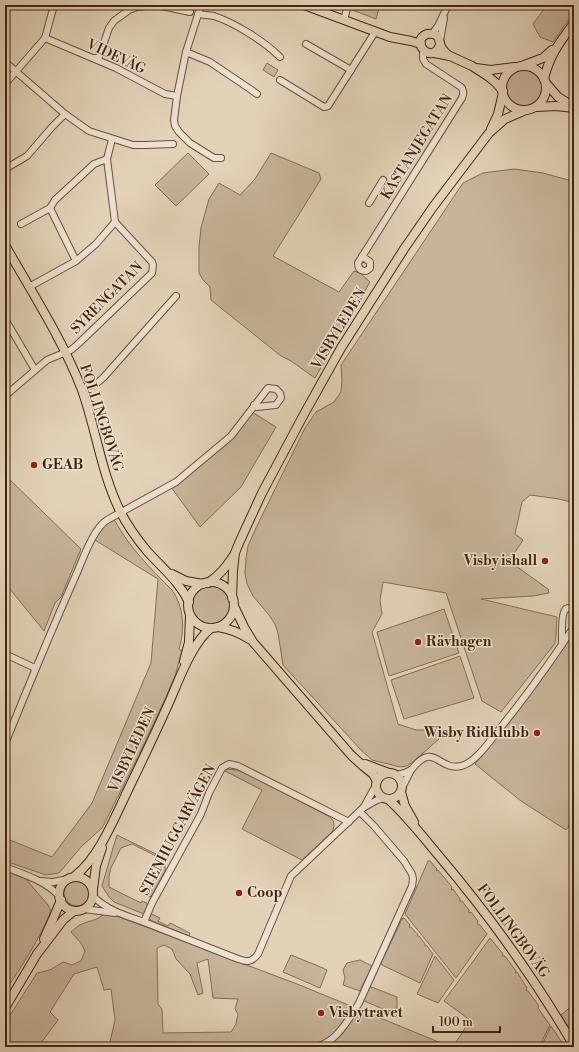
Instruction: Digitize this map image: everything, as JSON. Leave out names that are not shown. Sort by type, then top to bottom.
[{"type":"main road","points":[[304,5],[383,35],[411,41],[427,50],[450,56],[481,69],[491,70],[520,66],[530,67],[537,70],[558,97],[574,108]]},
{"type":"main road","points":[[535,107],[544,97],[546,90],[545,81],[549,61],[574,23]]},
{"type":"main road","points":[[383,35],[402,37],[428,35],[437,36],[443,50],[450,56]]},
{"type":"main road","points":[[427,50],[421,40],[428,35]]},
{"type":"main road","points":[[427,50],[438,49],[440,43]]},
{"type":"main road","points":[[503,92],[505,77],[510,71],[543,58],[559,44]]},
{"type":"main road","points":[[472,66],[496,83],[511,106],[518,109],[526,110],[535,107],[556,106],[574,108]]},
{"type":"main road","name":"VISBYLEDEN","points":[[489,133],[498,114],[503,92]]},
{"type":"main road","name":"VISBYLEDEN","points":[[205,584],[216,578],[222,572],[235,553],[262,493],[303,416],[341,348],[404,249],[433,207],[489,133],[505,119],[526,110]]},
{"type":"main road","name":"FOLLINGBOVÄG","points":[[5,245],[65,352],[81,389],[108,480],[120,512],[144,547],[181,587],[188,602]]},
{"type":"main road","name":"VISBYLEDEN","points":[[233,602],[232,576],[235,553]]},
{"type":"main road","name":"FOLLINGBOVÄG","points":[[168,572],[186,581],[205,584]]},
{"type":"main road","points":[[253,642],[240,633],[230,629],[203,627],[198,624],[193,619],[188,608],[188,602],[192,592],[205,584],[216,583],[227,590],[244,627],[253,642],[351,755],[375,776],[378,794],[386,799],[397,797],[402,789],[401,780],[393,774],[367,765],[351,755]]},
{"type":"main road","points":[[215,628],[230,618],[233,612],[233,602]]},
{"type":"main road","name":"VISBYLEDEN","points":[[179,680],[189,642],[190,614]]},
{"type":"main road","name":"VISBYLEDEN","points":[[71,878],[90,862],[108,830],[152,740],[179,680],[201,638],[215,628]]},
{"type":"main road","points":[[377,783],[381,776],[393,774]]},
{"type":"main road","name":"FOLLINGBOVÄG","points":[[402,789],[405,806],[423,837]]},
{"type":"main road","name":"FOLLINGBOVÄG","points":[[386,799],[423,837],[461,881],[526,970],[557,1016],[574,1046]]},
{"type":"main road","name":"VISBYLEDEN","points":[[93,892],[96,866],[108,830]]},
{"type":"main road","points":[[37,954],[53,919],[63,883],[71,878],[80,877],[89,882],[93,892],[90,904],[84,909],[79,910],[67,908],[60,898]]},
{"type":"main road","points":[[5,1008],[37,954],[63,920],[74,910]]},
{"type":"main road","points":[[5,1000],[25,973]]},
{"type":"street","points":[[5,84],[45,38],[54,5]]},
{"type":"street","points":[[91,57],[99,58],[111,25],[128,7],[151,5]]},
{"type":"street","points":[[157,5],[190,12]]},
{"type":"street","points":[[201,5],[186,52],[177,96],[174,120],[175,126],[179,132],[194,146],[214,158],[221,158]]},
{"type":"street","points":[[344,20],[348,5]]},
{"type":"street","points":[[428,35],[435,30],[448,5]]},
{"type":"street","points":[[440,43],[445,12]]},
{"type":"street","points":[[198,14],[213,16],[234,24],[267,45],[280,57]]},
{"type":"street","points":[[280,80],[324,107],[327,107],[375,32]]},
{"type":"street","name":"VIDEVÄG","points":[[45,38],[116,68],[165,94],[177,96]]},
{"type":"street","points":[[306,44],[351,70]]},
{"type":"street","name":"KASTANJEGATAN","points":[[362,256],[462,98],[464,91],[461,87],[429,67],[424,62],[423,59],[427,50]]},
{"type":"street","points":[[186,52],[210,62],[257,94]]},
{"type":"street","points":[[5,62],[65,114],[89,131],[133,145],[146,146],[173,144]]},
{"type":"street","points":[[5,169],[27,156],[65,114]]},
{"type":"street","points":[[29,287],[76,261],[96,244],[115,222],[107,159],[112,139]]},
{"type":"street","points":[[21,224],[50,208],[55,200],[94,164],[107,159]]},
{"type":"street","points":[[369,203],[383,180]]},
{"type":"street","points":[[50,208],[76,261]]},
{"type":"street","name":"SYRENGATAN","points":[[65,352],[71,350],[78,344],[153,271],[152,262],[115,222]]},
{"type":"street","points":[[81,389],[97,383],[103,378],[176,296]]},
{"type":"street","points":[[5,318],[35,370]]},
{"type":"street","points":[[6,394],[47,360],[65,352]]},
{"type":"street","points":[[5,744],[61,608],[96,532],[105,521],[176,482],[230,436],[254,405]]},
{"type":"street","points":[[562,644],[564,613],[567,608],[574,609]]},
{"type":"street","points":[[393,774],[406,773],[421,760],[427,757],[434,758],[443,764],[453,767],[461,766],[470,762],[484,748],[509,717],[574,627]]},
{"type":"street","points":[[5,654],[36,668]]},
{"type":"street","name":"STENHUGGARVÄGEN","points":[[144,922],[152,903],[200,814],[222,768],[225,765],[229,764],[238,766],[349,822]]},
{"type":"street","points":[[402,789],[412,769]]},
{"type":"street","points":[[93,892],[100,903],[122,914],[233,957],[250,962],[255,959],[258,954],[291,876],[361,810],[377,783]]},
{"type":"street","points":[[361,810],[377,800],[386,799]]},
{"type":"street","points":[[317,1047],[329,1041],[339,1031],[359,1003],[412,886],[412,874],[404,861],[361,810]]},
{"type":"street","points":[[5,867],[39,881],[54,890],[60,898]]},
{"type":"street","points":[[39,881],[53,882],[71,878]]},
{"type":"street","points":[[84,909],[94,909],[122,914]]},
{"type":"shaded area","points":[[351,5],[380,5],[376,19],[350,9]]},
{"type":"shaded area","points":[[547,5],[574,5],[574,12],[553,42],[540,37],[533,24]]},
{"type":"shaded area","points":[[267,63],[278,70],[274,77],[263,70]]},
{"type":"shaded area","points":[[520,68],[528,68],[538,73],[542,80],[542,94],[538,101],[528,106],[520,106],[510,101],[508,98],[505,91],[505,83],[510,73],[513,71]]},
{"type":"shaded area","points":[[188,153],[209,174],[176,206],[155,185]]},
{"type":"shaded area","points":[[271,153],[319,173],[321,179],[273,256],[339,292],[354,271],[360,273],[370,282],[315,378],[291,361],[281,356],[211,300],[210,287],[199,273],[201,228],[209,199],[219,183],[240,195],[255,179]]},
{"type":"shaded area","points":[[514,169],[543,173],[572,181],[571,195],[574,197],[574,503],[559,499],[530,495],[522,502],[515,534],[523,540],[509,561],[548,589],[549,593],[533,596],[481,599],[557,617],[555,643],[501,712],[482,701],[446,593],[383,582],[380,600],[382,614],[372,632],[398,724],[416,730],[431,730],[438,732],[439,739],[414,761],[407,766],[400,767],[372,760],[283,665],[278,633],[275,624],[253,596],[247,584],[245,573],[248,546],[305,428],[316,412],[334,402],[341,392],[341,365],[463,183],[483,173]]},
{"type":"shaded area","points":[[252,412],[276,427],[241,487],[200,527],[171,487],[233,436]]},
{"type":"shaded area","points":[[5,475],[81,549],[61,597],[55,603],[44,631],[5,583]]},
{"type":"shaded area","points":[[113,520],[134,549],[148,566],[172,590],[176,597],[181,611],[183,626],[179,649],[182,651],[175,676],[166,697],[139,755],[102,828],[82,846],[59,873],[46,875],[5,861],[5,838],[52,857],[92,803],[151,663],[158,579],[95,540],[102,528]]},
{"type":"shaded area","points":[[211,585],[219,587],[225,591],[229,597],[231,605],[229,613],[225,619],[219,623],[211,625],[203,623],[197,619],[193,613],[191,605],[193,597],[197,591],[203,587]]},
{"type":"shaded area","name":"Rävhagen","points":[[444,609],[459,653],[389,676],[377,632]]},
{"type":"shaded area","name":"Wisby Ridklubb","points":[[574,633],[574,819],[566,830],[521,801],[475,764],[524,702]]},
{"type":"shaded area","points":[[460,656],[474,698],[404,719],[391,680]]},
{"type":"shaded area","points":[[223,770],[237,770],[245,773],[330,817],[334,824],[332,832],[302,860],[242,829],[262,790]]},
{"type":"shaded area","points":[[117,835],[160,856],[163,860],[165,871],[150,897],[147,893],[161,867],[161,860],[156,856],[132,844],[121,848],[111,868],[109,887],[141,903],[142,901],[147,903],[144,914],[114,902],[102,886]]},
{"type":"shaded area","points":[[428,861],[430,861],[437,869],[436,871],[438,870],[452,887],[451,890],[453,889],[460,901],[462,901],[469,910],[469,913],[471,912],[478,921],[477,924],[480,925],[487,934],[456,978],[405,914]]},
{"type":"shaded area","points":[[5,870],[25,878],[48,905],[51,911],[36,942],[5,991]]},
{"type":"shaded area","points":[[77,880],[86,884],[90,893],[86,902],[77,906],[68,902],[64,893],[68,884]]},
{"type":"shaded area","points":[[150,913],[160,918],[158,921],[168,926],[170,923],[190,933],[189,936],[152,921],[149,918]]},
{"type":"shaded area","points":[[104,914],[117,916],[297,984],[451,1047],[113,1047],[110,1042],[115,1020],[111,989],[104,990],[97,967],[74,974],[50,1012],[58,1020],[38,1047],[19,1047],[13,1042],[8,1047],[5,1047],[5,1023],[37,973],[50,970],[63,962],[72,965],[81,961],[85,951],[81,943],[71,932],[78,926]],"holes":[[[164,945],[172,949],[176,959],[190,974],[198,995],[203,993],[197,963],[208,959],[213,998],[238,999],[235,1009],[238,1014],[236,1024],[231,1032],[163,1033],[162,1009],[158,1004],[157,948]]]},
{"type":"shaded area","points":[[404,918],[410,925],[409,927],[411,927],[418,935],[417,936],[419,936],[425,946],[427,946],[433,954],[420,983],[382,965],[381,963],[402,919]]},
{"type":"shaded area","points":[[490,938],[503,954],[502,956],[505,956],[516,971],[515,973],[517,972],[527,988],[526,990],[539,1006],[538,1008],[550,1025],[539,1047],[453,1047],[470,1020],[444,1001]]},
{"type":"shaded area","points":[[291,955],[327,970],[320,988],[283,972]]},
{"type":"shaded area","points":[[435,956],[454,980],[438,1003],[417,994]]},
{"type":"shaded area","points":[[360,960],[372,966],[360,991],[343,985],[345,978],[343,970],[347,963]]},
{"type":"shaded area","points":[[369,986],[397,997],[397,1015],[362,1000]]},
{"type":"shaded area","points":[[574,1004],[574,1030],[571,1031],[561,1015]]},
{"type":"shaded area","points":[[551,1026],[565,1047],[541,1047]]},
{"type":"place","name":"GEAB","points":[[34,465]]},
{"type":"place","name":"Visby ishall","points":[[545,561]]},
{"type":"place","name":"Rävhagen","points":[[418,642]]},
{"type":"place","name":"Wisby Ridklubb","points":[[537,733]]},
{"type":"place","name":"Coop","points":[[239,893]]},
{"type":"place","name":"Visbytravet","points":[[321,1013]]}]
